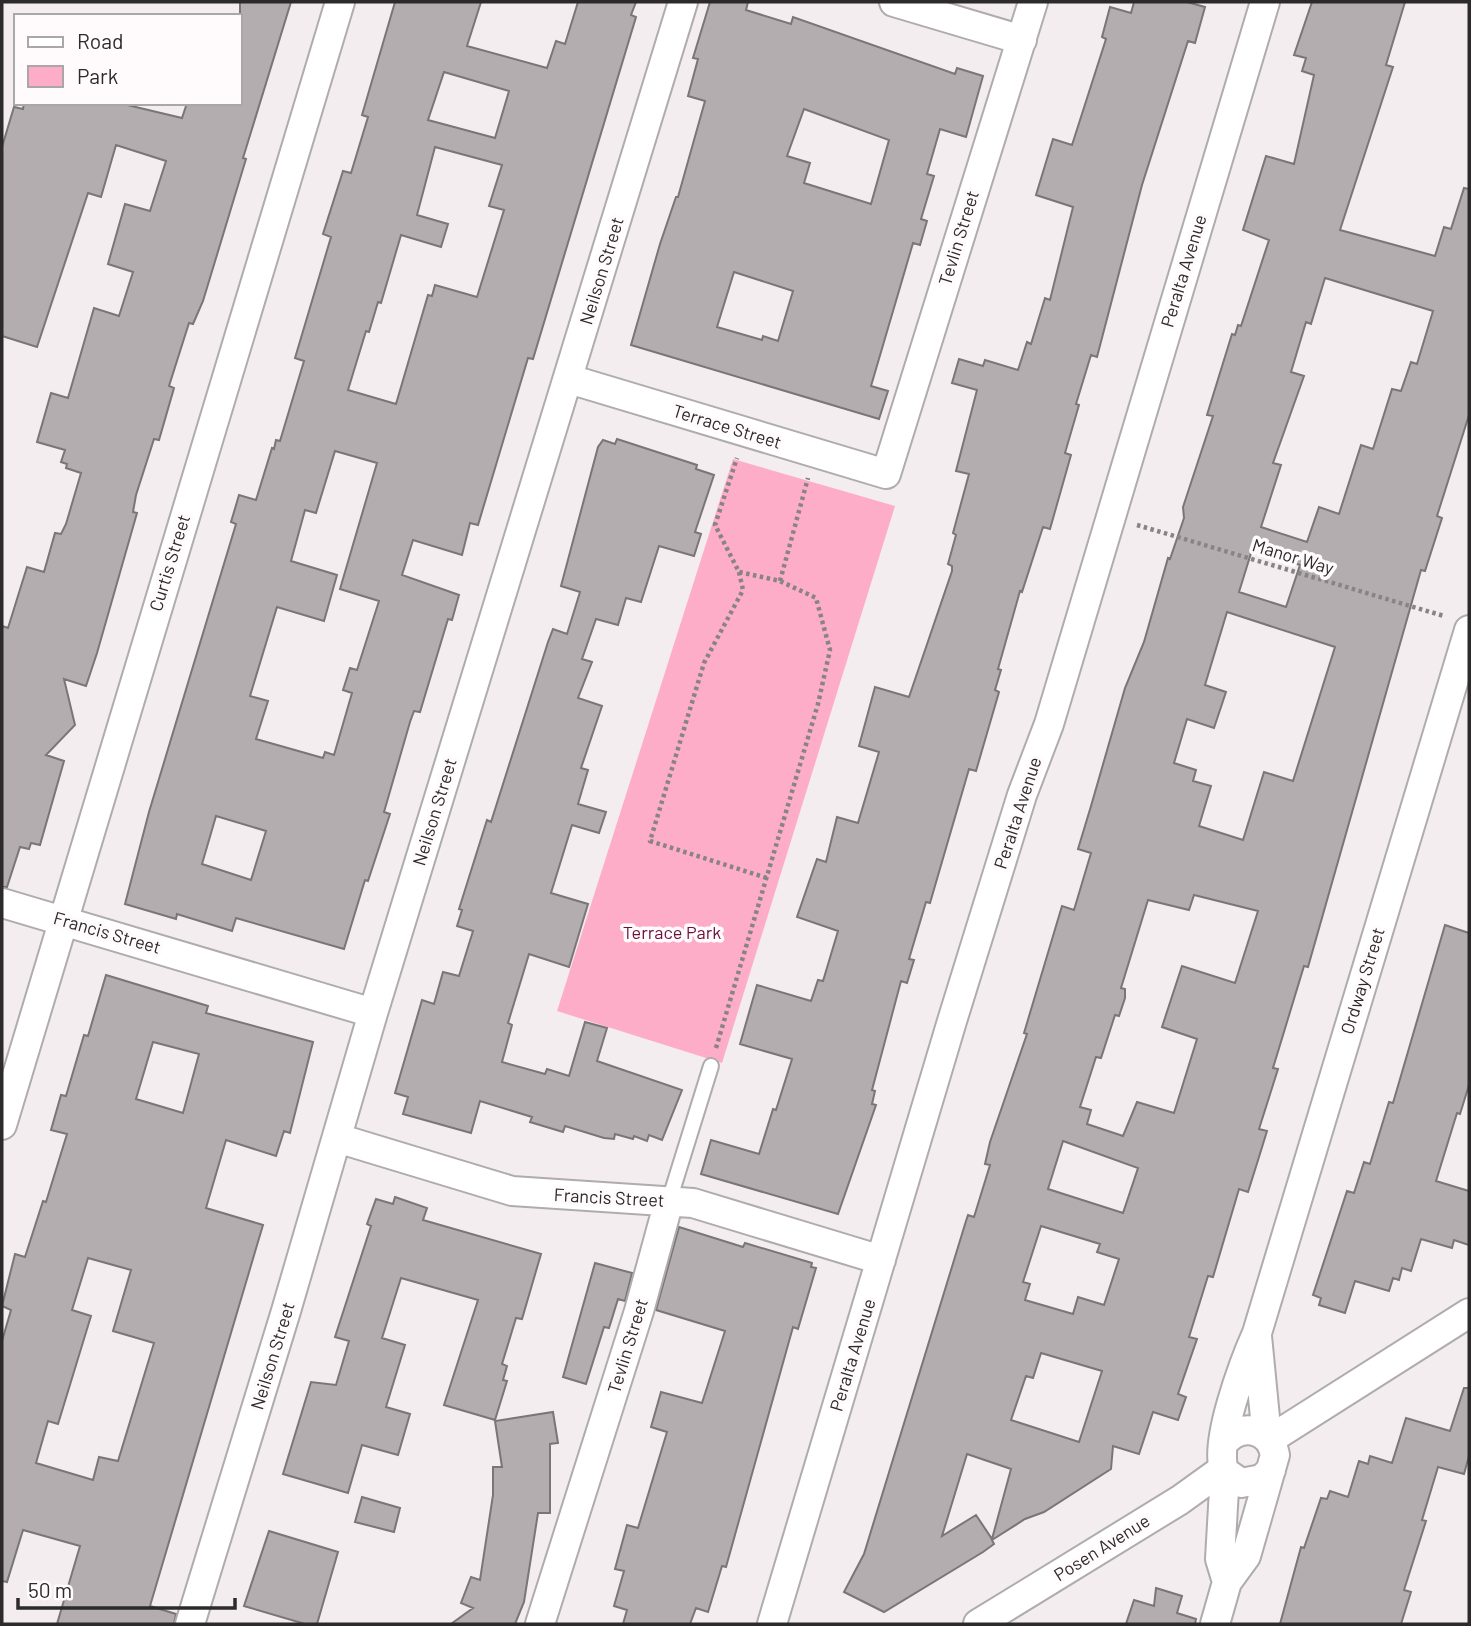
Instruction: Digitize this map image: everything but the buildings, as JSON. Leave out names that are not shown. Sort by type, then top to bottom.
[{"type":"street","name":"Curtis Street","points":[[2,1125],[341,2]]},
{"type":"street","name":"Neilson Street","points":[[190,1624],[373,1013],[683,2]]},
{"type":"street","points":[[894,2],[1021,40]]},
{"type":"street","name":"Tevlin Street","points":[[886,474],[1033,2]]},
{"type":"street","name":"Peralta Avenue","points":[[772,1624],[1021,795],[1049,724],[1265,2]]},
{"type":"street","name":"Terrace Street","points":[[569,379],[886,474]]},
{"type":"street","name":"Ordway Street","points":[[1227,1582],[1220,1559],[1224,1462],[1240,1370],[1257,1333],[1463,625]]},
{"type":"street","name":"Francis Street","points":[[2,903],[373,1013]]},
{"type":"street","name":"Francis Street","points":[[337,1138],[512,1191],[692,1203],[881,1260]]},
{"type":"street","name":"Tevlin Street","points":[[540,1624],[639,1311],[669,1201]]},
{"type":"street","points":[[1268,1439],[1469,1313]]},
{"type":"street","name":"Ordway Street","points":[[1215,1624],[1227,1582],[1246,1556],[1275,1455],[1268,1439],[1257,1333]]},
{"type":"street","name":"Posen Avenue","points":[[978,1624],[1180,1500],[1224,1462],[1228,1437],[1246,1429],[1268,1439]]},
{"type":"street","points":[[1224,1462],[1235,1480],[1248,1483],[1262,1479],[1271,1470]]},
{"type":"lane","name":"Tevlin Street","points":[[669,1201],[711,1066]]},
{"type":"path","points":[[746,432],[715,525],[739,572],[743,590],[704,663],[650,841],[767,878]]},
{"type":"path","points":[[780,580],[816,453]]},
{"type":"path","name":"Manor Way","points":[[1110,517],[1463,625]]},
{"type":"path","points":[[711,1066],[818,704],[830,650],[816,598],[780,580],[739,572]]},
{"type":"green space","name":"Terrace Park","points":[[733,459],[895,506],[722,1063],[557,1011]]}]
